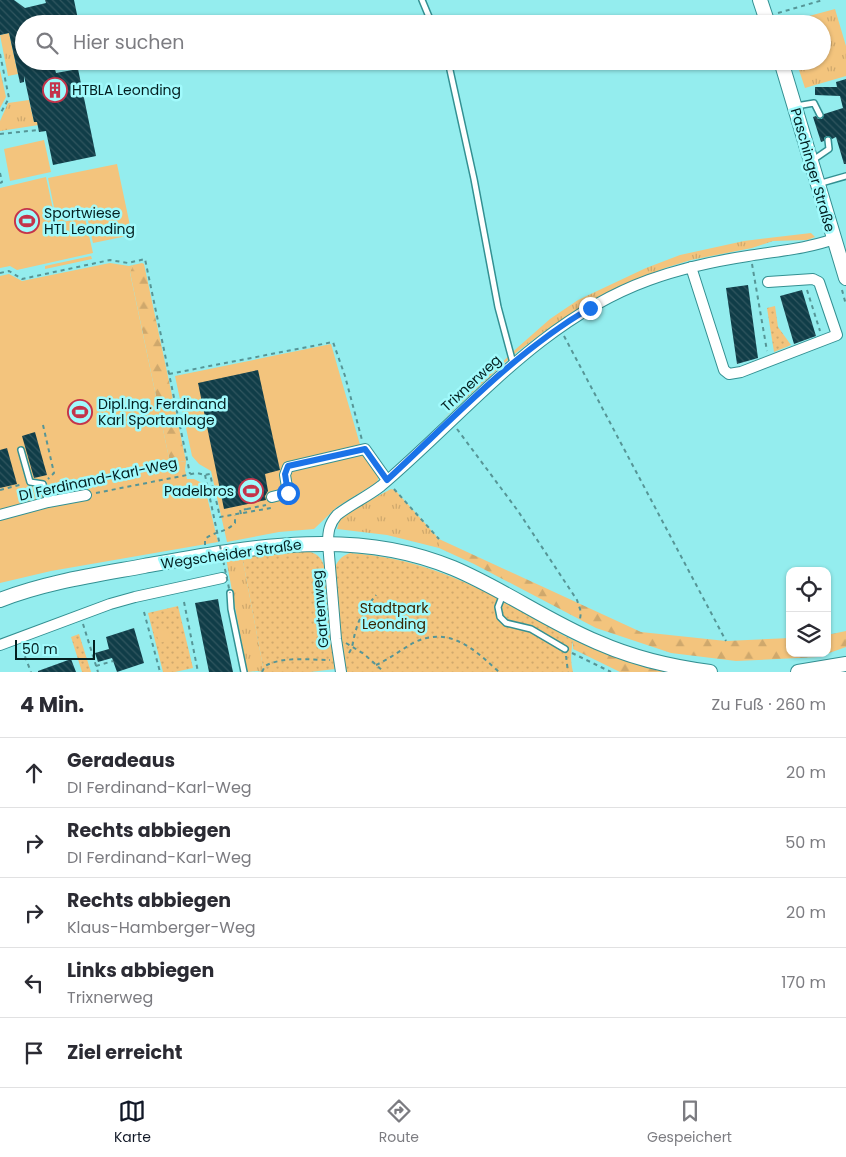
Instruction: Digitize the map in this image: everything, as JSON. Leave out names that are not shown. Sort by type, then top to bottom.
[{"type":"street","points":[[760,0],[769,15]]},
{"type":"street","name":"Paschinger Straße","points":[[784,70],[846,278]]},
{"type":"street","name":"Trixnerweg","points":[[328,543],[329,529],[337,515],[387,480],[513,363],[590,308],[648,281],[691,267],[722,260],[814,246],[834,239]]},
{"type":"street","points":[[691,267],[724,370],[729,374],[741,372],[836,335],[819,282],[814,280],[768,282]]},
{"type":"street","points":[[272,497],[288,493],[285,474],[288,466],[365,449],[387,480]]},
{"type":"street","name":"DI Ferdinand-Karl-Weg","points":[[0,515],[48,502],[86,495]]},
{"type":"street","name":"Wegscheider Straße","points":[[0,600],[25,591],[68,580],[279,545],[328,543],[377,547],[427,558],[459,571],[560,624],[613,649],[669,666],[710,672]]},
{"type":"street","name":"Gartenweg","points":[[328,543],[336,640],[341,672]]},
{"type":"street","points":[[0,645],[80,614],[135,597],[222,578]]},
{"type":"street","points":[[798,672],[846,664]]},
{"type":"lane","points":[[422,0],[428,15]]},
{"type":"lane","points":[[450,70],[474,179],[498,307],[513,363]]},
{"type":"lane","points":[[795,107],[814,103],[820,115]]},
{"type":"lane","points":[[811,162],[829,149],[828,140]]},
{"type":"lane","points":[[817,184],[846,176]]},
{"type":"lane","points":[[21,450],[30,482],[43,484],[48,502]]},
{"type":"lane","points":[[230,593],[231,609],[244,672]]},
{"type":"lane","points":[[503,593],[498,608],[500,617],[506,623],[531,629],[565,650]]},
{"type":"path","points":[[783,15],[823,0]]},
{"type":"path","points":[[0,54],[9,98],[0,114]]},
{"type":"path","points":[[0,134],[38,130]]},
{"type":"path","points":[[0,173],[2,182],[0,183]]},
{"type":"path","name":"DI Ferdinand-Karl-Weg","points":[[0,273],[9,271],[22,279],[110,260],[128,263],[145,260],[190,474],[86,495]]},
{"type":"path","points":[[752,267],[769,361]]},
{"type":"path","points":[[804,280],[823,340]]},
{"type":"path","points":[[560,328],[726,641]]},
{"type":"path","points":[[169,374],[333,342],[345,376],[365,449]]},
{"type":"path","points":[[450,421],[518,511],[572,593],[581,612],[580,619]]},
{"type":"path","points":[[43,425],[54,473],[43,484]]},
{"type":"path","points":[[190,474],[210,474],[220,518],[241,514],[274,507],[273,504],[240,510],[241,514]]},
{"type":"path","points":[[205,475],[230,593]]},
{"type":"path","points":[[0,490],[30,482]]},
{"type":"path","points":[[395,490],[439,539]]},
{"type":"path","points":[[246,504],[247,509]]},
{"type":"path","points":[[205,547],[205,539],[210,534],[228,530],[235,524],[235,515]]},
{"type":"path","points":[[353,646],[355,630],[361,617],[376,595]]},
{"type":"path","points":[[184,602],[198,672]]},
{"type":"path","points":[[144,612],[160,672]]},
{"type":"path","points":[[80,614],[98,672]]},
{"type":"path","points":[[376,665],[414,643],[424,639],[442,637],[462,642],[499,672]]},
{"type":"path","points":[[17,638],[31,672]]},
{"type":"path","points":[[336,640],[353,646],[384,672]]},
{"type":"path","points":[[565,650],[611,672]]},
{"type":"path","points":[[262,672],[265,666],[273,663],[293,660],[335,660]]},
{"type":"path","points":[[96,666],[113,661]]},
{"type":"green space","points":[[835,9],[846,46],[846,76],[805,88],[799,70],[831,70],[831,15],[813,15]]},
{"type":"green space","points":[[9,33],[15,60],[15,70],[17,70],[18,74],[8,76],[0,35]]},
{"type":"green space","points":[[0,70],[6,97],[0,108]]},
{"type":"green space","points":[[29,100],[34,122],[44,120],[45,124],[0,131],[0,121],[8,103]]},
{"type":"green space","points":[[44,140],[51,172],[10,181],[4,149]]},
{"type":"green space","points":[[117,164],[132,235],[93,243],[87,216],[57,222],[48,178]]},
{"type":"green space","name":"Sportwiese HTL Leonding","points":[[46,177],[56,223],[85,218],[93,253],[17,270],[10,266],[0,268],[0,188]]},
{"type":"green space","points":[[811,233],[815,237],[807,240],[773,241],[752,248],[691,260],[665,268],[610,292],[552,326],[517,352],[441,421],[517,348],[550,319],[578,300],[646,268],[680,255],[744,241]]},
{"type":"green space","points":[[91,256],[92,259],[45,269],[45,266]]},
{"type":"green space","name":"Dipl.Ing. Ferdinand Karl Sportanlage","points":[[110,263],[133,265],[130,273],[169,458],[180,462],[186,461],[187,479],[194,479],[204,484],[218,542],[51,571],[0,583],[0,276],[9,274],[22,281]]},
{"type":"green space","points":[[144,264],[186,461],[180,462],[169,458],[130,272],[133,265]]},
{"type":"green space","points":[[775,306],[778,327],[791,345],[774,352],[767,308]]},
{"type":"green space","points":[[331,344],[363,455],[378,476],[378,480],[337,507],[314,529],[279,532],[227,542],[211,471],[199,464],[192,456],[175,376]]},
{"type":"green space","points":[[391,489],[395,490],[439,539],[439,548],[387,535],[337,529],[340,519],[348,512]]},
{"type":"green space","points":[[439,539],[641,632],[726,641],[786,638],[786,657],[818,657],[736,661],[671,653],[596,628],[474,564],[439,548]]},
{"type":"green space","points":[[306,551],[318,556],[324,566],[335,669],[310,672],[264,672],[242,556]]},
{"type":"green space","name":"Stadtpark Leonding","points":[[350,553],[379,556],[433,570],[483,591],[533,616],[573,640],[571,663],[573,672],[345,672],[333,572],[339,560]]},
{"type":"green space","points":[[242,556],[264,672],[247,672],[226,558]]},
{"type":"green space","points":[[178,606],[193,668],[175,672],[163,672],[148,613]]},
{"type":"green space","points":[[168,629],[171,640],[159,643],[156,632]]},
{"type":"green space","points":[[846,631],[846,647],[831,652],[831,634]]},
{"type":"green space","points":[[79,634],[91,672],[82,672],[71,637]]},
{"type":"green space","points":[[573,640],[620,659],[665,672],[620,672],[573,649]]},
{"type":"building","name":"HTBLA Leonding","points":[[0,0],[14,0],[25,8],[46,3],[45,0],[74,0],[77,15],[15,15],[15,60],[9,33],[0,35]]},
{"type":"building","name":"HTBLA Leonding","points":[[17,70],[55,70],[56,73],[78,70],[96,156],[53,165],[46,131],[39,132],[37,122],[34,122],[24,76],[24,82],[20,83]]},
{"type":"building","points":[[846,79],[846,164],[844,164],[836,137],[832,139],[827,136],[821,142],[813,117],[816,116],[818,119],[822,119],[824,114],[843,108],[840,96],[815,95],[815,87],[837,87],[836,82]]},
{"type":"building","points":[[748,285],[758,358],[737,364],[726,288]]},
{"type":"building","points":[[802,290],[816,336],[794,344],[780,296]]},
{"type":"building","points":[[258,370],[280,470],[265,474],[268,491],[265,496],[266,500],[224,509],[198,383]]},
{"type":"building","points":[[35,432],[47,475],[34,478],[22,436]]},
{"type":"building","points":[[7,448],[17,484],[0,488],[0,450]]},
{"type":"building","points":[[218,599],[233,672],[209,672],[195,603]]},
{"type":"building","points":[[134,628],[144,663],[117,672],[112,658],[98,662],[95,653],[109,649],[106,637]]},
{"type":"building","points":[[71,659],[76,672],[38,672],[38,671]]},
{"type":"place","name":"HTBLA Leonding","points":[[55,90]]},
{"type":"place","name":"Sportwiese HTL Leonding","points":[[27,221]]},
{"type":"place","name":"Dipl.Ing. Ferdinand Karl Sportanlage","points":[[80,412]]},
{"type":"place","name":"Padelbros","points":[[251,491]]},
{"type":"route","points":[[288,493],[285,474],[288,466],[365,449],[387,480],[513,363],[537,343],[590,308]]}]
